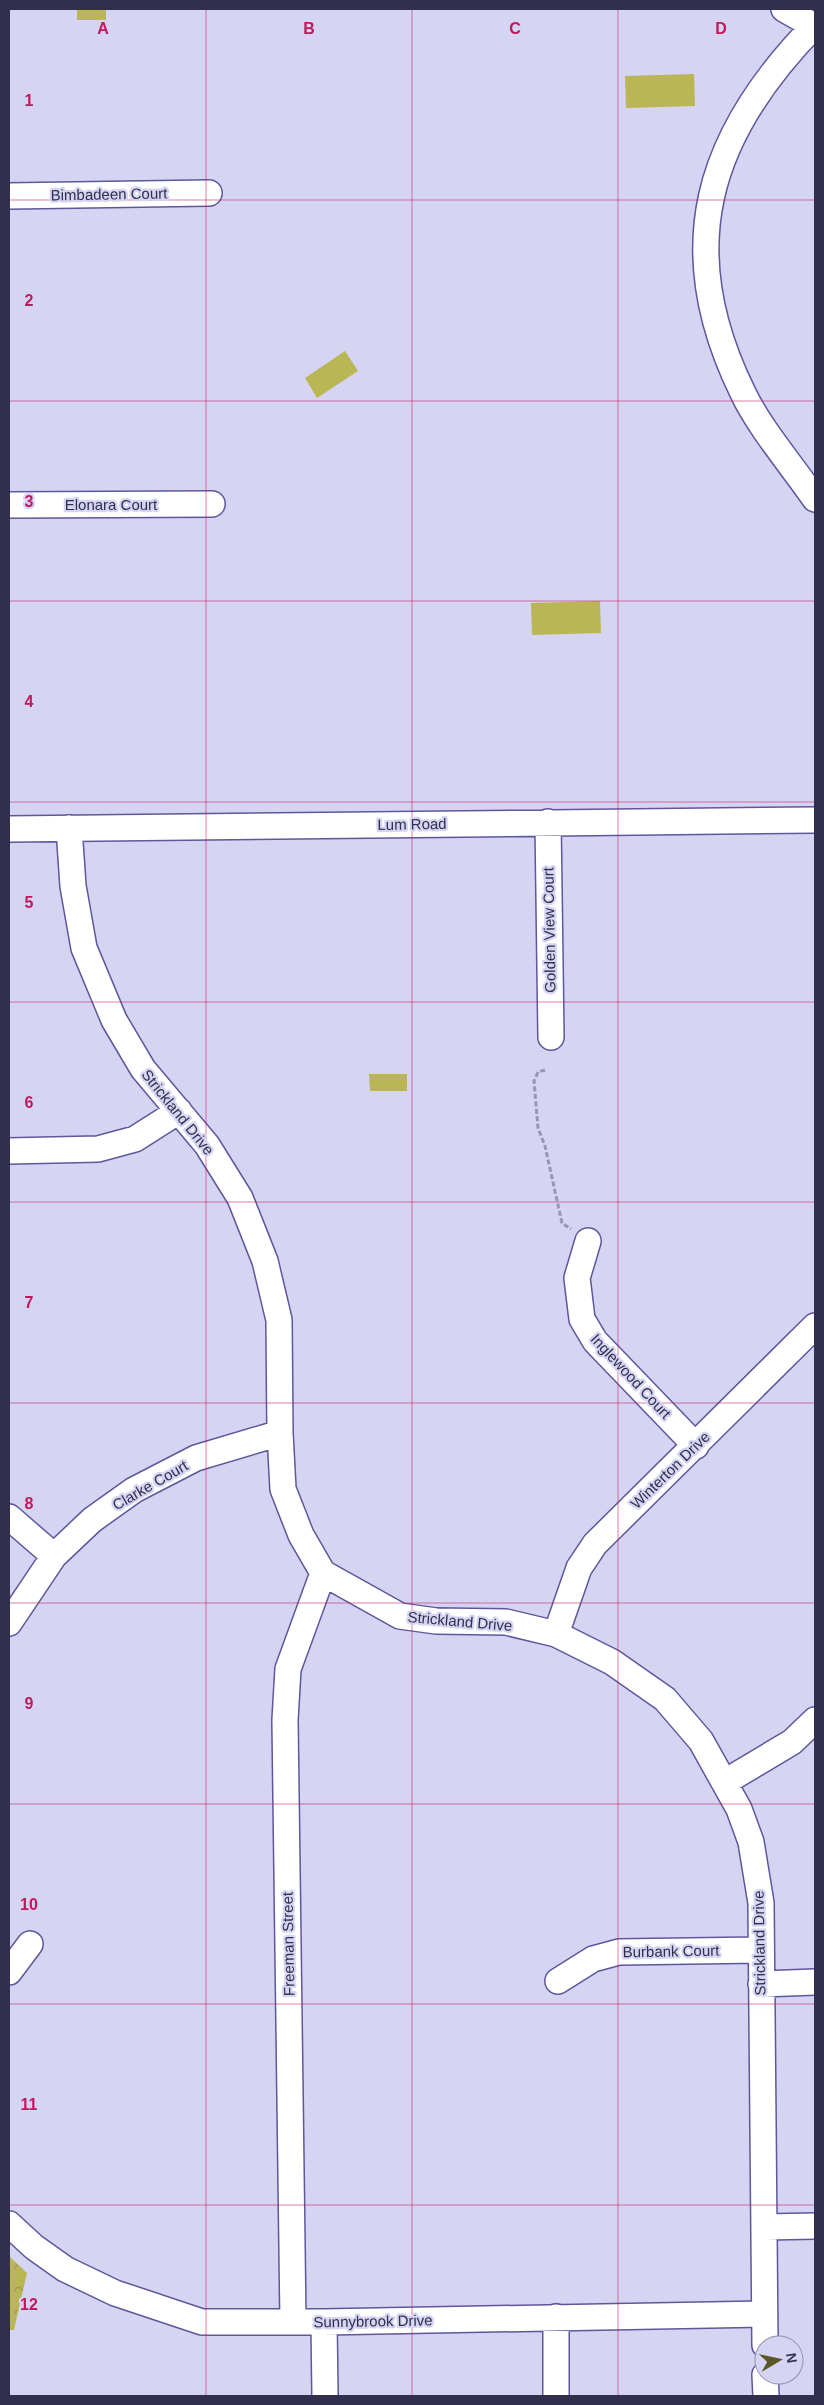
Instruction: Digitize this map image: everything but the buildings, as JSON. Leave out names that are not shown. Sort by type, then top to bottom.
[{"type":"street","points":[[784,9],[815,26],[783,59],[748,108],[731,136],[722,158],[706,223],[704,254],[707,287],[713,314],[743,394],[815,499]]},
{"type":"street","name":"Bimbadeen Court","points":[[9,196],[209,193]]},
{"type":"street","name":"Elonara Court","points":[[9,505],[212,504]]},
{"type":"street","name":"Lum Road","points":[[9,829],[815,820]]},
{"type":"street","name":"Golden View Court","points":[[548,822],[551,1037]]},
{"type":"street","name":"Strickland Drive","points":[[69,828],[73,886],[84,948],[114,1020],[143,1068],[208,1145],[240,1198],[266,1261],[279,1320],[280,1434],[283,1489],[301,1535],[323,1573],[400,1616],[436,1621],[506,1622],[556,1634],[612,1662],[665,1699],[701,1741],[739,1809],[752,1842],[761,1903],[765,2335]]},
{"type":"street","points":[[9,1151],[98,1149],[135,1139],[179,1111]]},
{"type":"street","name":"Inglewood Court","points":[[588,1242],[577,1278],[582,1319],[595,1340],[696,1446]]},
{"type":"street","name":"Winterton Drive","points":[[556,1634],[579,1568],[595,1544],[815,1326]]},
{"type":"street","name":"Clarke Court","points":[[9,1623],[54,1556],[92,1520],[134,1490],[196,1458],[280,1434]]},
{"type":"street","points":[[9,1517],[54,1556]]},
{"type":"street","name":"Freeman Street","points":[[293,2322],[285,1720],[288,1669],[323,1573]]},
{"type":"street","points":[[725,1782],[792,1742],[815,1720]]},
{"type":"street","points":[[9,1972],[30,1944]]},
{"type":"street","name":"Burbank Court","points":[[558,1980],[593,1959],[619,1952],[760,1950]]},
{"type":"street","points":[[761,1984],[815,1982]]},
{"type":"street","name":"Sunnybrook Drive","points":[[9,2224],[34,2247],[65,2269],[115,2293],[202,2322],[324,2322],[764,2314]]},
{"type":"street","points":[[764,2227],[815,2226]]},
{"type":"street","points":[[556,2317],[556,2396]]},
{"type":"street","points":[[324,2322],[325,2396]]},
{"type":"path","points":[[545,1070],[538,1072],[534,1080],[538,1128],[545,1146],[562,1223],[588,1242]]},
{"type":"green space","points":[[77,9],[106,9],[106,20],[77,20]]},
{"type":"green space","points":[[694,74],[695,106],[626,108],[625,76]]},
{"type":"green space","points":[[345,351],[358,371],[317,398],[305,378]]},
{"type":"green space","points":[[600,601],[601,633],[532,635],[531,603]]},
{"type":"green space","points":[[369,1074],[407,1074],[407,1091],[370,1091]]},
{"type":"green space","points":[[9,2256],[27,2273],[14,2330],[9,2330]]}]
